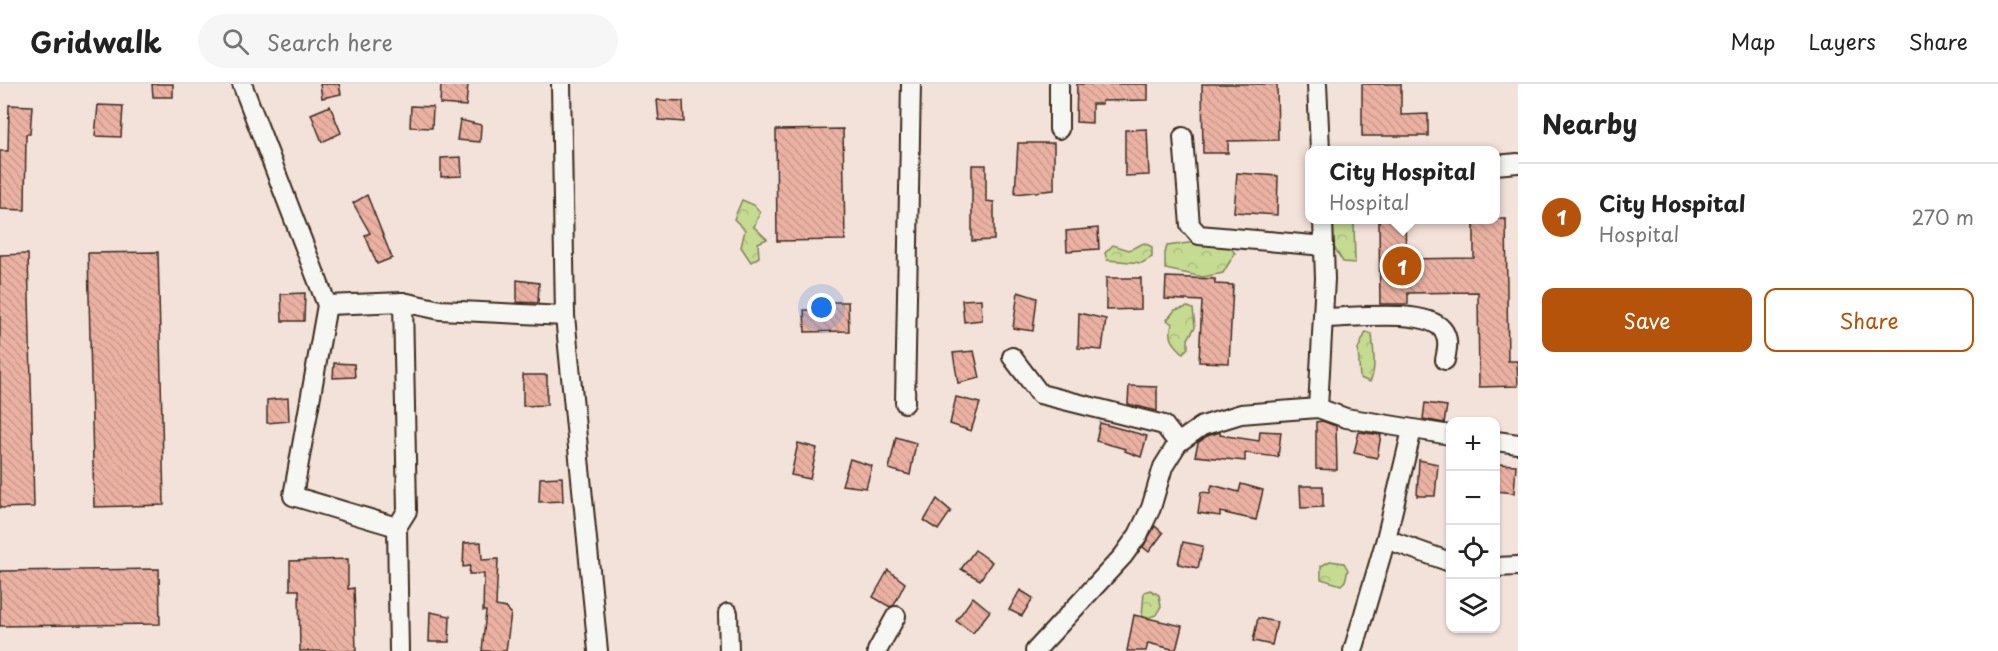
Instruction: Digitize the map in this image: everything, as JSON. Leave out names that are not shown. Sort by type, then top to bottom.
[{"type":"street","points":[[242,84],[327,305],[293,496],[397,527]]},
{"type":"street","points":[[561,84],[565,316],[598,651]]},
{"type":"street","points":[[905,403],[910,84]]},
{"type":"street","points":[[1059,84],[1059,129]]},
{"type":"street","points":[[1317,84],[1320,146]]},
{"type":"street","points":[[1182,137],[1190,225],[1199,235],[1324,246]]},
{"type":"street","points":[[1500,165],[1518,163]]},
{"type":"street","points":[[1318,408],[1323,318],[1323,224]]},
{"type":"street","points":[[327,305],[403,302],[440,309],[565,316]]},
{"type":"street","points":[[399,651],[397,527],[407,511],[403,302]]},
{"type":"street","points":[[1323,318],[1413,316],[1432,321],[1443,329],[1448,342],[1445,360]]},
{"type":"street","points":[[1012,357],[1040,394],[1164,425],[1178,443]]},
{"type":"street","points":[[1035,651],[1123,556],[1138,535],[1151,508],[1163,467],[1178,443],[1202,426],[1241,414],[1318,408],[1346,418],[1446,434]]},
{"type":"street","points":[[1353,651],[1386,539],[1412,430]]},
{"type":"street","points":[[1500,442],[1518,444]]},
{"type":"street","points":[[1386,539],[1446,561]]},
{"type":"street","points":[[1500,567],[1518,566]]},
{"type":"street","points":[[728,614],[729,651]]},
{"type":"street","points":[[877,651],[896,616]]},
{"type":"green space","points":[[742,200],[754,205],[760,212],[754,227],[767,239],[758,243],[759,257],[751,262],[741,247],[745,230],[734,219]]},
{"type":"green space","points":[[1333,224],[1354,224],[1355,263],[1343,262],[1334,247]]},
{"type":"green space","points":[[1203,241],[1227,244],[1235,253],[1223,273],[1203,277],[1165,269],[1167,246]]},
{"type":"green space","points":[[1144,243],[1152,247],[1152,257],[1142,263],[1107,260],[1105,253],[1113,245],[1129,250]]},
{"type":"green space","points":[[1188,307],[1193,309],[1195,327],[1188,339],[1188,348],[1183,353],[1172,340],[1172,324],[1167,320],[1175,310]]},
{"type":"green space","points":[[1366,332],[1372,334],[1374,352],[1370,382],[1360,378],[1358,349]]},
{"type":"green space","points":[[1330,561],[1344,563],[1348,570],[1345,581],[1341,585],[1321,579],[1321,566]]},
{"type":"green space","points":[[1150,590],[1159,595],[1161,606],[1156,615],[1147,618],[1142,616],[1144,592]]},
{"type":"building","points":[[152,84],[173,84],[173,97],[153,97]]},
{"type":"building","points":[[320,84],[339,84],[341,94],[322,98]]},
{"type":"building","points":[[441,84],[468,84],[466,106],[440,104]]},
{"type":"building","points":[[1077,84],[1148,84],[1148,100],[1102,101],[1102,104],[1092,104],[1092,123],[1076,122]]},
{"type":"building","points":[[1202,84],[1277,84],[1278,140],[1228,141],[1228,153],[1203,153]]},
{"type":"building","points":[[1362,84],[1401,84],[1401,115],[1428,114],[1428,136],[1362,136]]},
{"type":"building","points":[[657,100],[683,101],[684,122],[659,120]]},
{"type":"building","points":[[9,105],[32,106],[30,134],[26,134],[25,210],[0,209],[0,151],[8,151]]},
{"type":"building","points":[[98,105],[123,106],[121,137],[95,136]]},
{"type":"building","points":[[330,106],[341,133],[322,142],[311,114]]},
{"type":"building","points":[[411,106],[433,107],[432,128],[410,127]]},
{"type":"building","points":[[460,120],[481,125],[480,142],[457,140]]},
{"type":"building","points":[[843,129],[845,240],[777,241],[776,130]]},
{"type":"building","points":[[1147,129],[1149,175],[1125,176],[1125,130]]},
{"type":"building","points":[[1018,143],[1054,143],[1054,190],[1015,194]]},
{"type":"building","points":[[461,157],[462,176],[441,177],[441,158]]},
{"type":"building","points":[[972,165],[986,165],[986,201],[994,202],[994,240],[972,241]]},
{"type":"building","points":[[1237,173],[1278,176],[1277,215],[1234,212]]},
{"type":"building","points":[[367,195],[392,258],[377,264],[365,235],[370,233],[353,203]]},
{"type":"building","points":[[1500,219],[1506,219],[1508,361],[1517,361],[1518,386],[1479,387],[1478,292],[1408,293],[1408,304],[1380,304],[1379,224],[1405,224],[1406,259],[1474,258],[1474,224],[1500,224]]},
{"type":"building","points":[[1098,228],[1099,249],[1067,251],[1066,231]]},
{"type":"building","points":[[158,252],[164,505],[94,507],[88,253]]},
{"type":"building","points":[[28,254],[34,507],[0,508],[0,255]]},
{"type":"building","points":[[1166,277],[1215,279],[1215,284],[1233,285],[1229,363],[1199,362],[1202,301],[1165,299]]},
{"type":"building","points":[[1106,278],[1141,278],[1141,309],[1106,310]]},
{"type":"building","points":[[517,280],[539,283],[538,303],[517,302]]},
{"type":"building","points":[[1018,292],[1037,298],[1033,331],[1013,328]]},
{"type":"building","points":[[305,293],[304,321],[282,321],[281,294]]},
{"type":"building","points":[[981,299],[982,320],[964,322],[962,300]]},
{"type":"building","points":[[821,302],[848,302],[849,331],[805,332],[804,310],[821,310]]},
{"type":"building","points":[[1079,313],[1106,319],[1102,350],[1078,348]]},
{"type":"building","points":[[974,351],[980,378],[958,383],[953,353]]},
{"type":"building","points":[[334,363],[354,364],[355,377],[333,378]]},
{"type":"building","points":[[523,375],[547,375],[547,405],[523,406]]},
{"type":"building","points":[[1129,386],[1157,387],[1157,411],[1128,404]]},
{"type":"building","points":[[956,397],[980,403],[971,431],[950,424]]},
{"type":"building","points":[[288,398],[289,421],[267,423],[267,400]]},
{"type":"building","points":[[1425,403],[1447,406],[1444,423],[1423,419]]},
{"type":"building","points":[[1322,421],[1336,426],[1337,470],[1316,469],[1316,422]]},
{"type":"building","points":[[1100,423],[1147,436],[1141,457],[1125,451],[1126,449],[1096,441]]},
{"type":"building","points":[[1260,431],[1281,432],[1278,457],[1245,453],[1245,461],[1195,456],[1198,443],[1207,436],[1220,432],[1220,435],[1259,441]]},
{"type":"building","points":[[1359,432],[1381,435],[1377,458],[1354,453]]},
{"type":"building","points":[[896,437],[916,443],[910,475],[889,469]]},
{"type":"building","points":[[798,443],[817,448],[810,479],[791,475]]},
{"type":"building","points":[[850,459],[872,466],[866,488],[842,485]]},
{"type":"building","points":[[1419,460],[1438,464],[1435,496],[1417,496]]},
{"type":"building","points":[[1500,464],[1516,465],[1514,493],[1500,491]]},
{"type":"building","points":[[562,477],[563,501],[539,502],[540,478]]},
{"type":"building","points":[[1241,484],[1263,490],[1256,520],[1220,512],[1220,516],[1198,513],[1201,492],[1210,493],[1212,485],[1239,492]]},
{"type":"building","points":[[1300,486],[1323,486],[1323,507],[1301,508]]},
{"type":"building","points":[[937,499],[951,511],[938,530],[924,521]]},
{"type":"building","points":[[1155,526],[1163,533],[1149,552],[1143,547]]},
{"type":"building","points":[[481,542],[482,560],[498,559],[496,606],[506,608],[511,613],[506,651],[482,651],[486,611],[483,611],[484,574],[469,574],[470,566],[463,567],[464,543]]},
{"type":"building","points":[[1183,542],[1203,546],[1198,568],[1178,564]]},
{"type":"building","points":[[975,550],[992,562],[980,580],[961,569]]},
{"type":"building","points":[[348,559],[348,589],[354,588],[356,651],[300,651],[299,590],[290,590],[290,561]]},
{"type":"building","points":[[159,569],[160,624],[0,626],[0,571]]},
{"type":"building","points":[[888,570],[905,583],[894,605],[890,607],[873,597]]},
{"type":"building","points":[[1020,590],[1033,598],[1022,616],[1009,610]]},
{"type":"building","points":[[973,597],[990,611],[973,633],[956,621]]},
{"type":"building","points":[[430,612],[450,616],[449,642],[429,642]]},
{"type":"building","points":[[1134,615],[1182,626],[1176,650],[1148,643],[1146,651],[1127,651]]},
{"type":"building","points":[[1258,618],[1277,622],[1272,645],[1253,641]]},
{"type":"place","name":"City Hospital","points":[[1402,266]]}]
